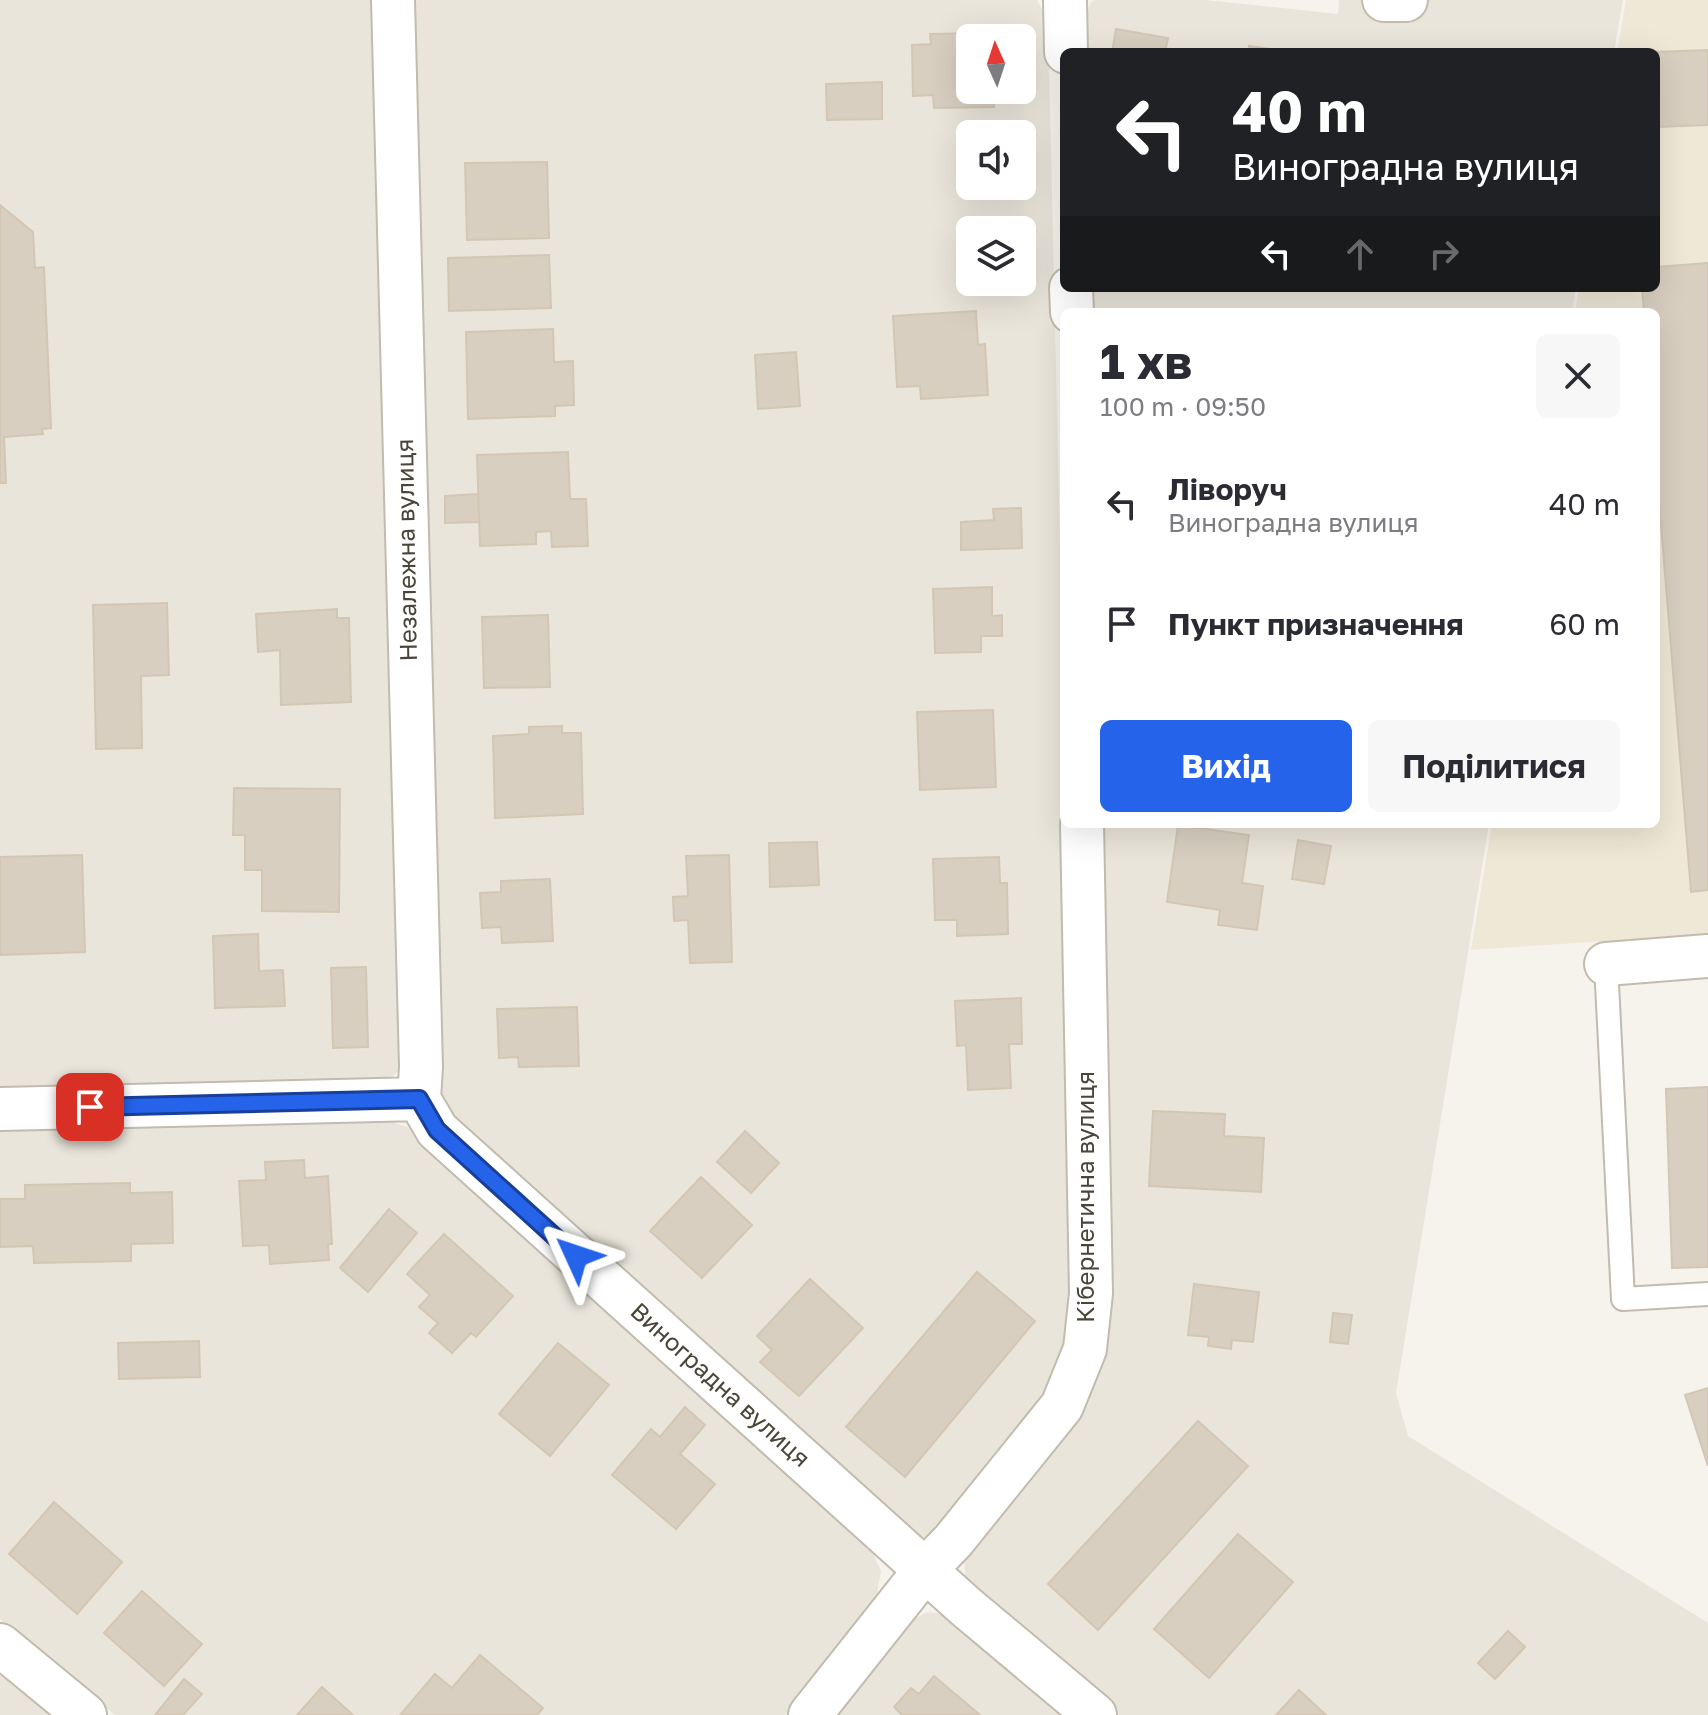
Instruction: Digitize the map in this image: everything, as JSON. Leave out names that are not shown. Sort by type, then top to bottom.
[{"type":"street","name":"Незалежна вулиця","points":[[393,0],[421,1067],[419,1099]]},
{"type":"street","points":[[1065,0],[1066,48]]},
{"type":"street","points":[[1384,0],[1406,0]]},
{"type":"street","name":"Кібернетична вулиця","points":[[810,1715],[925,1570],[953,1541],[1062,1406],[1085,1349],[1091,1293],[1082,828]]},
{"type":"street","points":[[1606,964],[1708,956]]},
{"type":"street","points":[[0,1109],[419,1099]]},
{"type":"street","name":"Виноградна вулиця","points":[[419,1099],[437,1130],[925,1570],[1095,1715]]},
{"type":"street","points":[[0,1645],[85,1715]]},
{"type":"lane","points":[[1606,964],[1623,1299],[1708,1294]]},
{"type":"shaded area","points":[[0,0],[377,0],[401,1068],[386,1084],[0,1092]]},
{"type":"shaded area","points":[[408,0],[1037,0],[1048,21],[1060,542],[1060,828],[1064,828],[1078,1292],[1051,1398],[942,1530],[924,1537],[903,1531],[460,1126],[442,1095]]},
{"type":"shaded area","points":[[1206,0],[1338,14],[1339,0],[1623,0],[1615,48],[1084,48],[1083,26],[1091,2]]},
{"type":"shaded area","points":[[1626,0],[1708,0],[1708,934],[1471,950],[1491,828],[1660,828],[1660,308],[1576,308],[1578,292],[1660,292],[1660,48],[1618,48]]},
{"type":"shaded area","points":[[1088,292],[1575,292],[1573,308],[1088,308]]},
{"type":"shaded area","points":[[1097,828],[1488,828],[1396,1393],[1408,1436],[1708,1623],[1708,1715],[1119,1715],[976,1597],[965,1576],[964,1553],[1072,1414]]},
{"type":"shaded area","points":[[376,1117],[407,1127],[868,1543],[881,1571],[875,1605],[785,1715],[115,1715],[0,1619],[0,1126]]},
{"type":"shaded area","points":[[927,1612],[953,1615],[1072,1715],[830,1715],[905,1625]]},
{"type":"shaded area","points":[[0,1667],[58,1715],[0,1715]]},
{"type":"building","points":[[1116,29],[1168,38],[1166,48],[1113,48]]},
{"type":"building","points":[[930,34],[956,34],[956,104],[994,104],[994,107],[934,108],[933,95],[913,96],[912,45],[931,44]]},
{"type":"building","points":[[1708,50],[1708,125],[1660,127],[1660,52]]},
{"type":"building","points":[[882,82],[882,119],[827,120],[826,84]]},
{"type":"building","points":[[547,162],[549,238],[467,240],[465,163]]},
{"type":"building","points":[[0,205],[33,232],[35,268],[44,267],[51,428],[42,429],[43,434],[4,437],[6,483],[0,483]]},
{"type":"building","points":[[549,255],[551,308],[449,311],[448,258]]},
{"type":"building","points":[[1708,263],[1708,890],[1691,892],[1660,513],[1660,308],[1644,308],[1642,292],[1660,292],[1660,267]]},
{"type":"building","points":[[976,311],[978,345],[985,344],[988,395],[921,399],[920,386],[897,387],[893,316]]},
{"type":"building","points":[[553,329],[554,362],[573,361],[574,405],[555,406],[555,416],[468,419],[466,332]]},
{"type":"building","points":[[796,352],[800,406],[758,409],[755,355]]},
{"type":"building","points":[[568,452],[570,499],[586,499],[588,546],[552,547],[551,531],[536,532],[536,544],[480,546],[477,455]]},
{"type":"building","points":[[478,494],[479,522],[445,523],[445,496]]},
{"type":"building","points":[[1021,508],[1022,548],[961,550],[961,522],[994,520],[993,509]]},
{"type":"building","points":[[992,587],[992,616],[1002,615],[1002,636],[981,636],[981,652],[935,653],[933,589]]},
{"type":"building","points":[[167,603],[169,675],[141,676],[142,748],[96,749],[93,605]]},
{"type":"building","points":[[337,609],[337,618],[349,618],[351,702],[281,705],[280,650],[258,652],[256,614]]},
{"type":"building","points":[[548,615],[550,687],[484,688],[482,617]]},
{"type":"building","points":[[993,710],[996,787],[920,790],[917,712]]},
{"type":"building","points":[[562,726],[562,733],[581,733],[583,814],[495,818],[493,736],[529,734],[529,727]]},
{"type":"building","points":[[234,788],[340,789],[339,912],[262,911],[262,870],[245,870],[245,835],[233,835]]},
{"type":"building","points":[[1178,828],[1249,835],[1242,883],[1263,886],[1257,930],[1218,925],[1220,910],[1167,902]]},
{"type":"building","points":[[1298,840],[1331,846],[1324,884],[1292,879]]},
{"type":"building","points":[[817,842],[819,885],[770,887],[769,843]]},
{"type":"building","points":[[82,855],[85,952],[0,955],[0,857]]},
{"type":"building","points":[[729,855],[732,962],[690,963],[688,920],[674,921],[673,897],[688,896],[686,856]]},
{"type":"building","points":[[999,857],[1000,883],[1007,883],[1008,934],[957,936],[957,920],[935,920],[933,859]]},
{"type":"building","points":[[550,879],[553,941],[502,943],[501,927],[482,928],[480,893],[501,892],[501,881]]},
{"type":"building","points":[[258,934],[259,971],[283,970],[285,1006],[215,1008],[213,936]]},
{"type":"building","points":[[366,967],[368,1047],[333,1048],[331,968]]},
{"type":"building","points":[[1021,998],[1022,1044],[1009,1044],[1011,1088],[968,1090],[966,1045],[957,1046],[955,1001]]},
{"type":"building","points":[[577,1007],[579,1066],[519,1067],[518,1057],[499,1058],[497,1009]]},
{"type":"building","points":[[1708,1087],[1708,1267],[1672,1268],[1666,1089]]},
{"type":"building","points":[[1153,1111],[1225,1114],[1224,1136],[1264,1138],[1261,1192],[1149,1186]]},
{"type":"building","points":[[745,1131],[779,1163],[751,1193],[717,1162]]},
{"type":"building","points":[[304,1160],[305,1178],[328,1176],[332,1244],[328,1244],[329,1260],[270,1264],[269,1245],[243,1246],[239,1181],[266,1180],[265,1162]]},
{"type":"building","points":[[701,1177],[752,1225],[702,1278],[650,1231]]},
{"type":"building","points":[[130,1183],[130,1193],[172,1192],[173,1243],[131,1244],[131,1261],[34,1263],[33,1246],[0,1247],[0,1199],[25,1199],[25,1185]]},
{"type":"building","points":[[389,1209],[417,1233],[368,1292],[340,1268]]},
{"type":"building","points":[[444,1234],[513,1296],[476,1337],[471,1333],[452,1353],[429,1333],[438,1323],[419,1307],[430,1295],[407,1274]]},
{"type":"building","points":[[977,1272],[1035,1321],[905,1477],[846,1427]]},
{"type":"building","points":[[810,1279],[863,1328],[799,1396],[760,1362],[772,1350],[757,1336]]},
{"type":"building","points":[[1194,1284],[1259,1292],[1253,1342],[1232,1340],[1231,1349],[1208,1346],[1209,1337],[1188,1335]]},
{"type":"building","points":[[1333,1313],[1352,1315],[1348,1344],[1330,1342]]},
{"type":"building","points":[[199,1341],[200,1377],[119,1379],[118,1343]]},
{"type":"building","points":[[558,1343],[609,1385],[550,1456],[499,1414]]},
{"type":"building","points":[[1708,1388],[1708,1466],[1685,1395]]},
{"type":"building","points":[[685,1407],[705,1425],[680,1454],[715,1484],[676,1529],[612,1475],[651,1429],[660,1437]]},
{"type":"building","points":[[1198,1421],[1248,1466],[1098,1630],[1048,1584]]},
{"type":"building","points":[[54,1502],[122,1562],[77,1614],[9,1554]]},
{"type":"building","points":[[1238,1534],[1293,1582],[1209,1678],[1154,1629]]},
{"type":"building","points":[[142,1591],[202,1644],[164,1686],[104,1633]]},
{"type":"building","points":[[1508,1631],[1525,1647],[1495,1679],[1478,1663]]},
{"type":"building","points":[[480,1655],[543,1708],[537,1715],[400,1715],[435,1674],[452,1688]]},
{"type":"building","points":[[934,1676],[980,1715],[902,1715],[894,1707],[911,1688],[919,1694]]},
{"type":"building","points":[[184,1679],[202,1694],[183,1715],[155,1715]]},
{"type":"building","points":[[322,1687],[353,1715],[297,1715]]},
{"type":"building","points":[[1299,1690],[1326,1715],[1276,1715]]},
{"type":"route","points":[[90,1107],[419,1099],[437,1130],[576,1256]]}]
